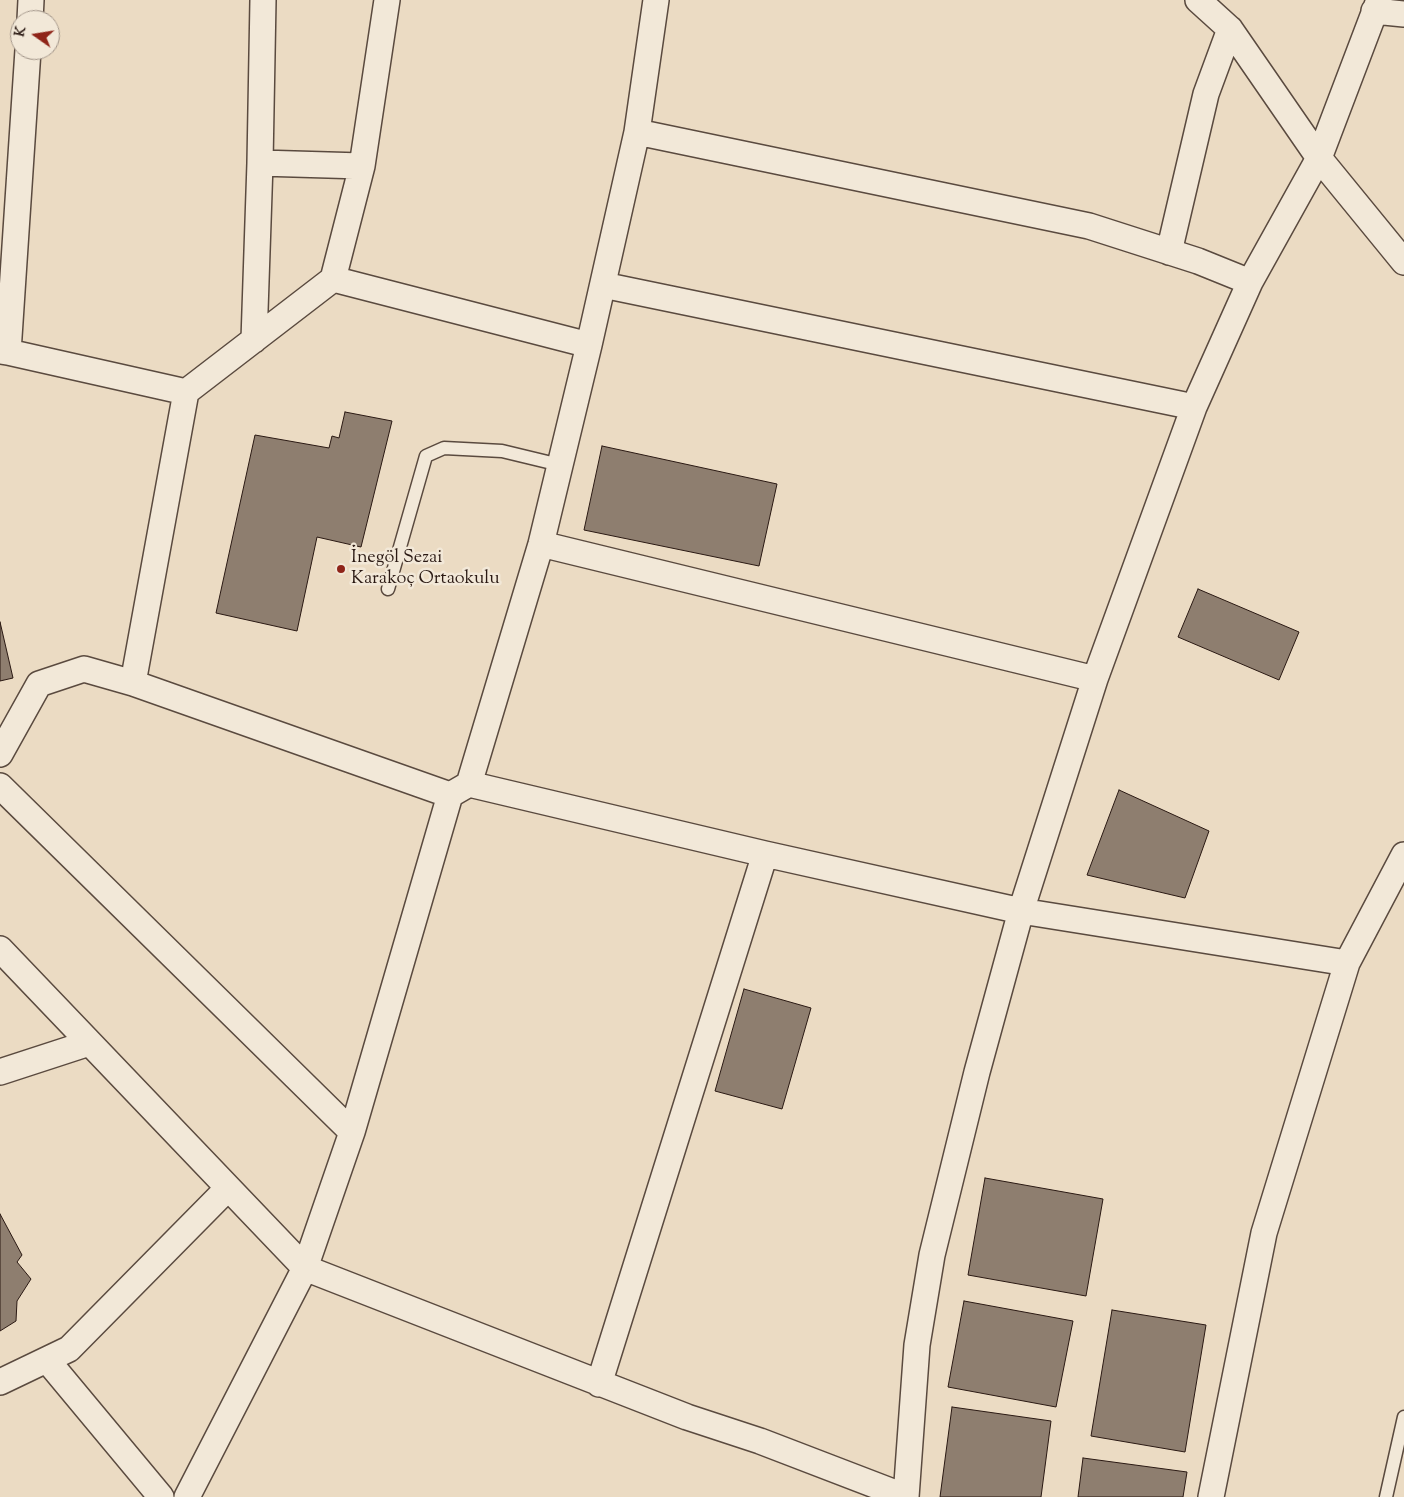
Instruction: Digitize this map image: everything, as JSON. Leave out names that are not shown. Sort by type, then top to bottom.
[{"type":"street","points":[[254,340],[263,0]]},
{"type":"street","points":[[133,683],[186,392],[333,279],[362,166],[387,0]]},
{"type":"street","points":[[187,1497],[305,1268],[352,1132],[460,790],[541,544],[603,285],[637,132],[656,0]]},
{"type":"street","points":[[1198,0],[1230,29],[1319,158],[1404,262]]},
{"type":"street","points":[[0,948],[305,1268],[687,1418],[760,1441],[906,1497],[917,1345],[932,1255],[977,1072],[1021,911],[1095,679],[1194,407],[1250,282],[1319,158],[1376,6],[1404,14]]},
{"type":"street","points":[[1169,252],[1206,94],[1230,29]]},
{"type":"street","points":[[26,60],[10,164],[4,352],[186,392]]},
{"type":"street","points":[[637,132],[1089,226],[1198,261],[1250,282]]},
{"type":"street","points":[[260,163],[362,166]]},
{"type":"street","points":[[333,279],[589,345]]},
{"type":"street","points":[[603,285],[1194,407]]},
{"type":"street","points":[[541,544],[1095,679]]},
{"type":"street","points":[[0,754],[39,684],[84,669],[133,683],[460,790],[765,854],[1021,911],[1347,963]]},
{"type":"street","points":[[0,786],[352,1132]]},
{"type":"street","points":[[599,1384],[765,854]]},
{"type":"street","points":[[1211,1497],[1264,1233],[1347,963],[1404,854]]},
{"type":"street","points":[[0,1072],[89,1043]]},
{"type":"street","points":[[3,1376],[69,1349],[228,1188]]},
{"type":"street","points":[[46,1360],[161,1497]]},
{"type":"lane","points":[[388,589],[426,456],[444,448],[502,451],[560,466]]},
{"type":"lane","points":[[1386,1497],[1404,1417]]},
{"type":"building","points":[[345,412],[392,421],[361,547],[317,537],[297,631],[216,613],[255,435],[329,448],[332,436],[339,438]]},
{"type":"building","points":[[602,446],[777,484],[759,566],[584,530]]},
{"type":"building","points":[[1198,589],[1299,632],[1279,680],[1178,637]]},
{"type":"building","points":[[0,622],[13,678],[0,681]]},
{"type":"building","points":[[1119,790],[1209,831],[1185,898],[1087,875]]},
{"type":"building","points":[[744,989],[811,1008],[782,1109],[715,1091]]},
{"type":"building","points":[[985,1178],[1103,1199],[1086,1296],[968,1275]]},
{"type":"building","points":[[0,1214],[22,1255],[17,1262],[31,1279],[17,1301],[16,1321],[0,1331]]},
{"type":"building","points":[[964,1301],[1073,1321],[1056,1407],[948,1387]]},
{"type":"building","points":[[1112,1310],[1206,1325],[1185,1452],[1091,1436]]},
{"type":"building","points":[[952,1407],[1051,1421],[1041,1497],[940,1497]]},
{"type":"building","points":[[1083,1458],[1187,1472],[1183,1497],[1078,1497]]},
{"type":"place","name":"İnegöl Sezai Karakoç Ortaokulu","points":[[341,569]]}]
